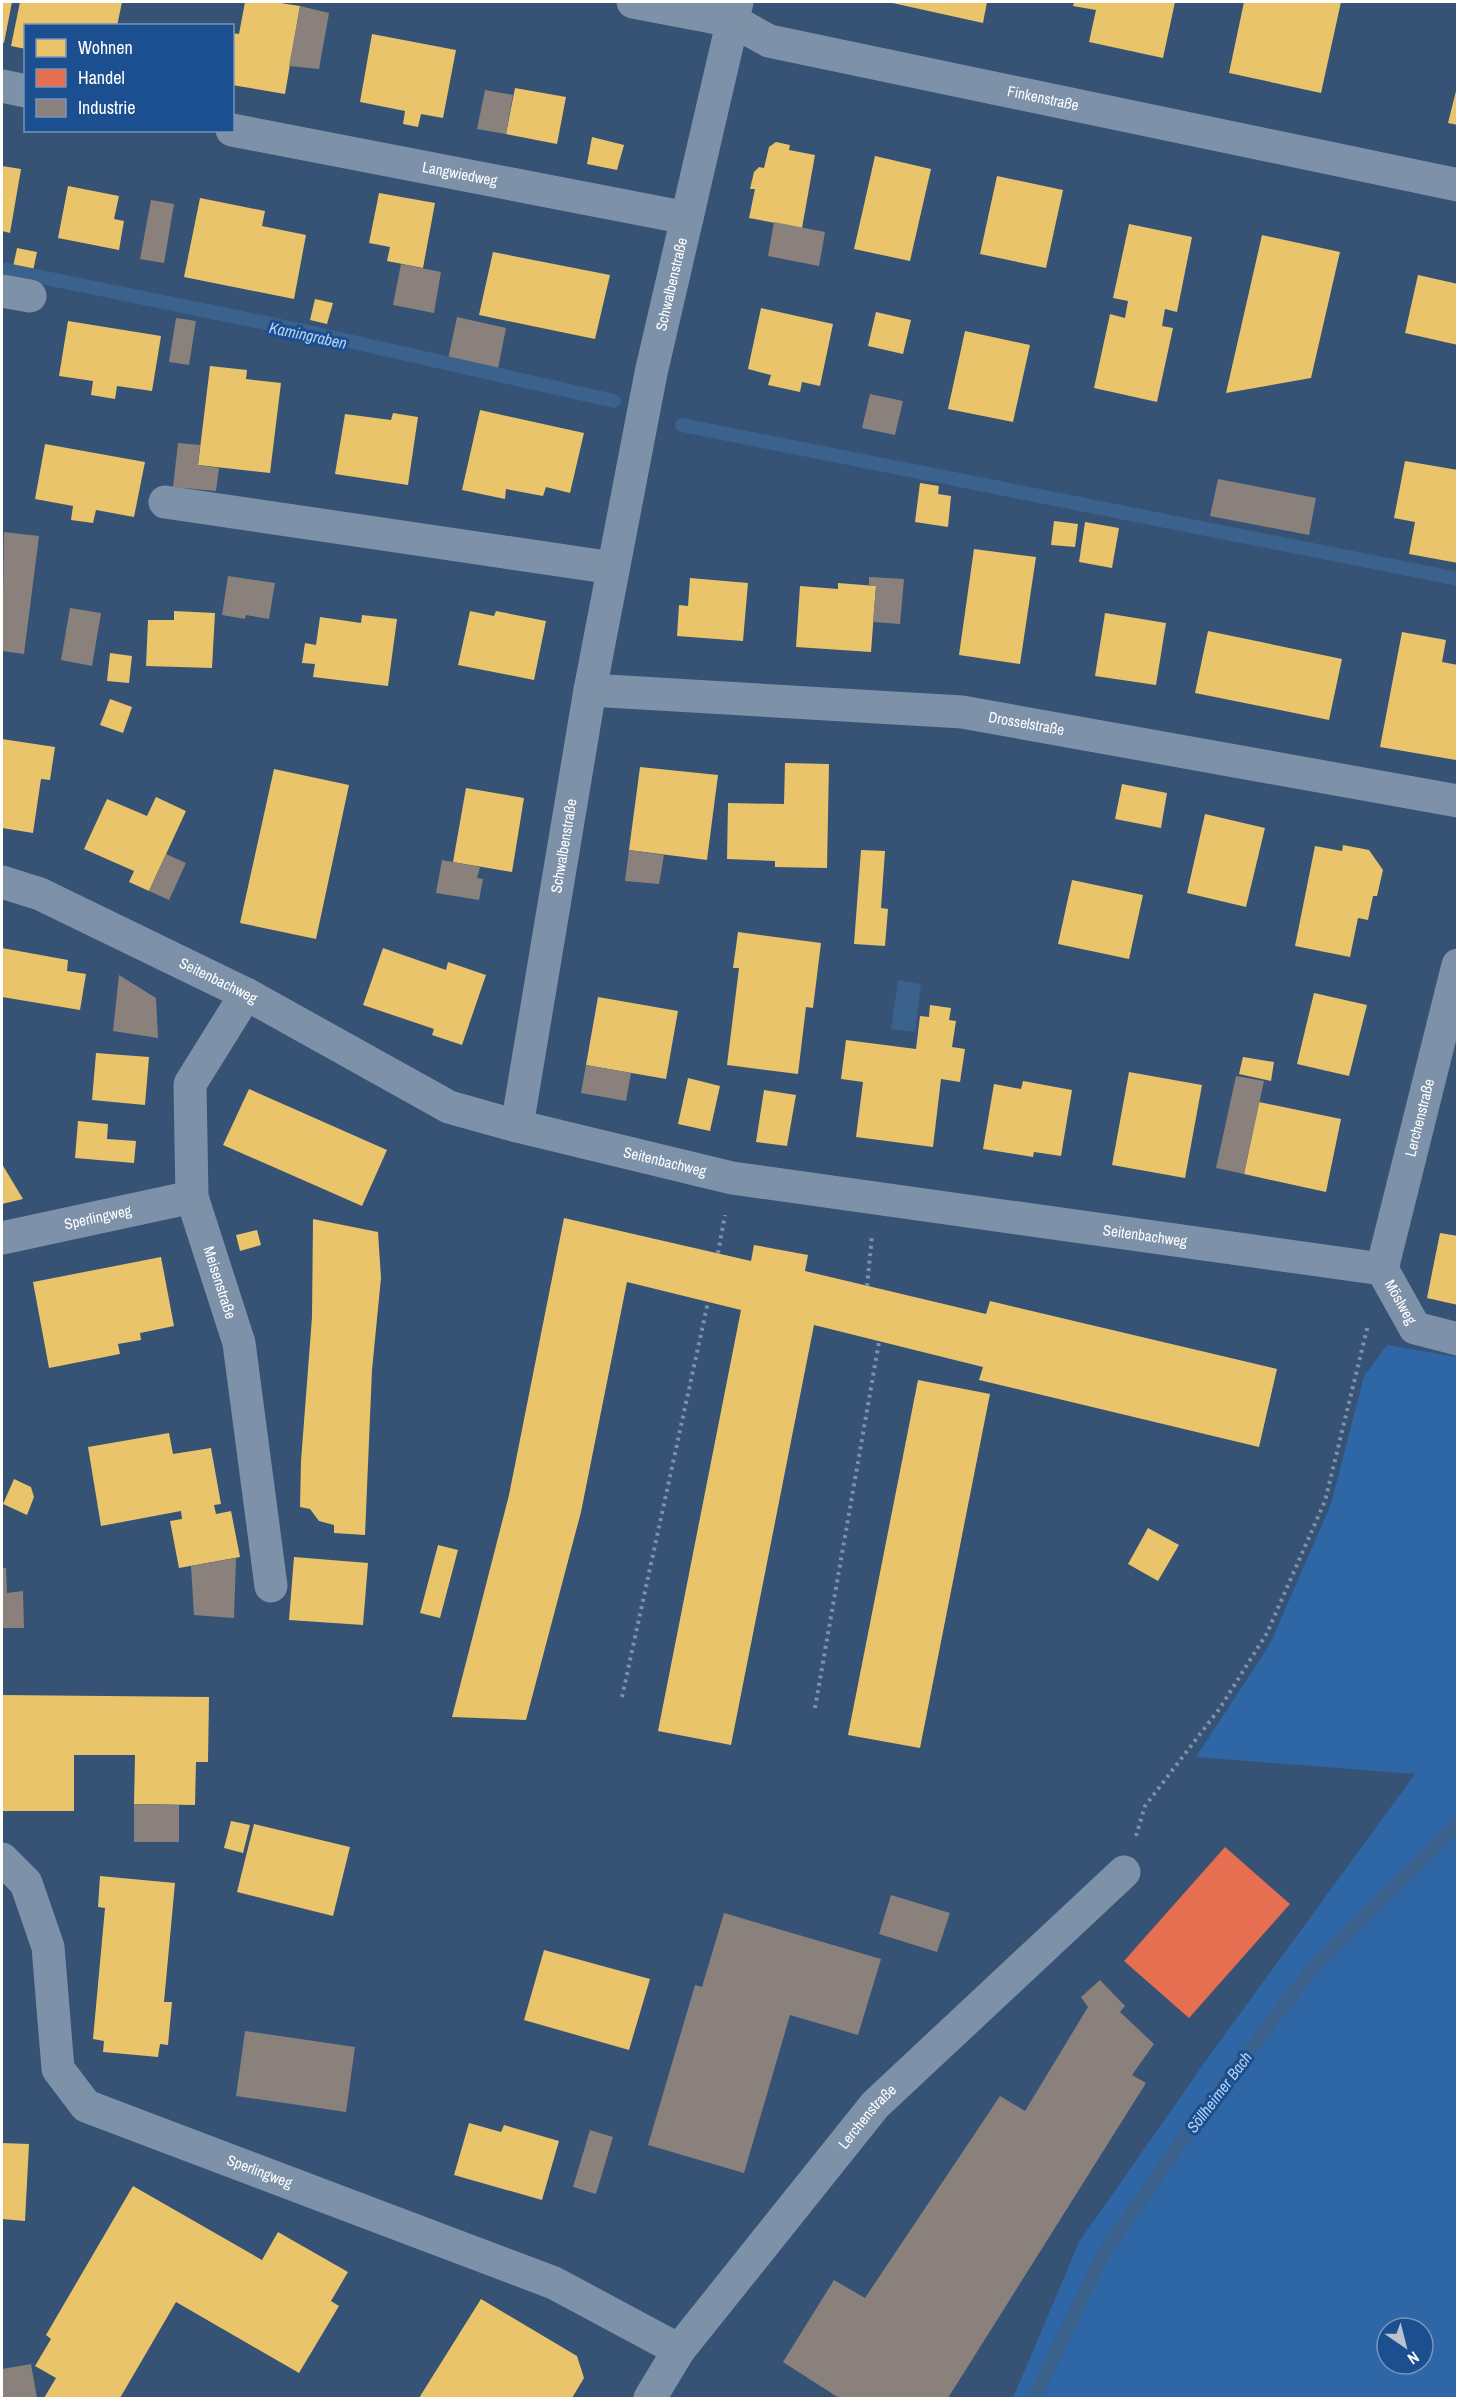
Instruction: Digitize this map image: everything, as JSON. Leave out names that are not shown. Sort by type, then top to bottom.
[{"type":"street","name":"Finkenstraße","points":[[633,2],[735,11],[769,41],[1458,185]]},
{"type":"street","name":"Schwalbenstraße","points":[[517,1126],[590,690],[651,373],[735,11]]},
{"type":"street","points":[[2,86],[24,91]]},
{"type":"street","name":"Langwiedweg","points":[[234,130],[687,218]]},
{"type":"street","points":[[165,502],[613,568]]},
{"type":"street","name":"Drosselstraße","points":[[590,690],[962,712],[1458,801]]},
{"type":"street","name":"Seitenbachweg","points":[[2,882],[40,894],[246,994],[449,1107],[517,1126],[732,1178],[1382,1269]]},
{"type":"street","name":"Lerchenstraße","points":[[1382,1269],[1458,965]]},
{"type":"street","name":"Meisenstraße","points":[[246,994],[190,1084],[192,1197],[239,1343],[271,1586]]},
{"type":"street","name":"Sperlingweg","points":[[2,1238],[192,1197]]},
{"type":"street","name":"Möslweg","points":[[1382,1269],[1415,1328],[1458,1339]]},
{"type":"street","name":"Sperlingweg","points":[[2,1859],[26,1884],[30,1894],[48,1947],[58,2069],[86,2106],[554,2283],[679,2350]]},
{"type":"street","name":"Lerchenstraße","points":[[650,2398],[679,2350],[875,2105],[1129,1859]]},
{"type":"path","points":[[867,1286],[876,1199]]},
{"type":"path","points":[[1129,1859],[1145,1806],[1220,1708],[1267,1633],[1325,1502],[1382,1269]]},
{"type":"path","points":[[622,1697],[708,1302]]},
{"type":"path","points":[[815,1708],[879,1342]]},
{"type":"shaded area","points":[[898,980],[921,984],[915,1032],[891,1029]]},
{"type":"shaded area","points":[[1387,1345],[1457,1357],[1457,2398],[1013,2398],[1079,2242],[1212,2052],[1415,1774],[1196,1757],[1270,1644],[1331,1504],[1364,1376]]},
{"type":"building: Wohnen","points":[[2,2],[12,2],[4,43],[2,42]]},
{"type":"building: Wohnen","points":[[20,2],[122,2],[117,24],[24,24],[24,49],[11,46]]},
{"type":"building: Wohnen","points":[[245,2],[274,2],[300,6],[285,94],[234,85],[234,33],[239,34]]},
{"type":"building: Wohnen","points":[[888,2],[987,2],[983,23]]},
{"type":"building: Wohnen","points":[[1074,2],[1175,2],[1163,58],[1089,42],[1096,10],[1073,6]]},
{"type":"building: Wohnen","points":[[1244,2],[1341,2],[1321,93],[1229,73]]},
{"type":"building: Wohnen","points":[[372,34],[456,50],[443,118],[421,114],[418,127],[403,124],[405,111],[360,102]]},
{"type":"building: Wohnen","points":[[1458,87],[1458,125],[1448,123]]},
{"type":"building: Wohnen","points":[[515,88],[566,97],[557,144],[506,134]]},
{"type":"building: Wohnen","points":[[592,137],[624,145],[617,170],[587,164]]},
{"type":"building: Wohnen","points":[[776,142],[790,145],[789,150],[815,155],[802,228],[749,218],[755,189],[750,189],[754,172],[759,167],[764,168],[769,147]]},
{"type":"building: Wohnen","points":[[875,156],[931,169],[910,261],[854,249]]},
{"type":"building: Wohnen","points":[[2,166],[21,169],[10,233],[2,231]]},
{"type":"building: Wohnen","points":[[997,176],[1063,190],[1046,268],[980,254]]},
{"type":"building: Wohnen","points":[[68,186],[119,196],[114,219],[124,221],[119,250],[58,238]]},
{"type":"building: Wohnen","points":[[379,193],[435,203],[423,268],[387,261],[390,247],[369,243]]},
{"type":"building: Wohnen","points":[[200,198],[265,211],[262,226],[306,235],[294,299],[184,277]]},
{"type":"building: Wohnen","points":[[1129,224],[1192,237],[1177,312],[1165,309],[1162,326],[1173,328],[1157,402],[1094,388],[1110,314],[1125,318],[1128,301],[1113,298]]},
{"type":"building: Wohnen","points":[[1262,235],[1340,252],[1311,378],[1226,393]]},
{"type":"building: Wohnen","points":[[17,248],[37,252],[33,271],[13,267]]},
{"type":"building: Wohnen","points":[[493,252],[610,275],[595,339],[479,315]]},
{"type":"building: Wohnen","points":[[1418,275],[1458,284],[1458,345],[1405,333]]},
{"type":"building: Wohnen","points":[[315,299],[333,303],[327,324],[310,320]]},
{"type":"building: Wohnen","points":[[761,308],[833,324],[820,386],[802,382],[800,392],[768,385],[771,375],[748,369]]},
{"type":"building: Wohnen","points":[[876,312],[911,320],[903,354],[868,346]]},
{"type":"building: Wohnen","points":[[68,321],[161,336],[152,391],[117,386],[115,399],[91,395],[93,381],[59,376]]},
{"type":"building: Wohnen","points":[[965,331],[1030,345],[1013,422],[948,409]]},
{"type":"building: Wohnen","points":[[210,366],[247,370],[246,379],[281,383],[270,473],[198,465]]},
{"type":"building: Wohnen","points":[[480,410],[584,433],[570,493],[546,487],[543,496],[506,489],[505,499],[462,490]]},
{"type":"building: Wohnen","points":[[393,413],[418,417],[408,485],[335,474],[345,414],[391,420]]},
{"type":"building: Wohnen","points":[[45,444],[145,462],[134,517],[96,510],[93,523],[71,520],[73,506],[35,499]]},
{"type":"building: Wohnen","points":[[1405,461],[1458,470],[1458,563],[1409,554],[1415,522],[1394,518]]},
{"type":"building: Wohnen","points":[[920,483],[939,486],[938,494],[951,496],[948,527],[915,522]]},
{"type":"building: Wohnen","points":[[1054,521],[1078,524],[1075,547],[1051,545]]},
{"type":"building: Wohnen","points":[[1085,522],[1119,528],[1112,568],[1079,562]]},
{"type":"building: Wohnen","points":[[974,549],[1036,557],[1020,664],[959,655]]},
{"type":"building: Wohnen","points":[[690,578],[748,583],[743,641],[677,636],[679,605],[688,606]]},
{"type":"building: Wohnen","points":[[838,583],[876,586],[871,652],[796,647],[800,586],[838,589]]},
{"type":"building: Wohnen","points":[[174,611],[215,613],[212,668],[146,666],[148,620],[174,620]]},
{"type":"building: Wohnen","points":[[470,611],[494,616],[496,611],[546,621],[534,680],[458,665]]},
{"type":"building: Wohnen","points":[[1105,613],[1166,623],[1156,685],[1095,676]]},
{"type":"building: Wohnen","points":[[362,615],[397,619],[388,686],[313,677],[315,664],[302,663],[305,643],[316,645],[320,617],[361,623]]},
{"type":"building: Wohnen","points":[[1208,631],[1342,659],[1329,720],[1195,693]]},
{"type":"building: Wohnen","points":[[1402,632],[1446,640],[1442,662],[1458,665],[1456,760],[1380,747]]},
{"type":"building: Wohnen","points":[[110,653],[132,656],[129,683],[107,681]]},
{"type":"building: Wohnen","points":[[110,699],[132,707],[123,733],[100,725]]},
{"type":"building: Wohnen","points":[[2,739],[55,747],[50,780],[41,779],[33,833],[2,828]]},
{"type":"building: Wohnen","points":[[785,763],[829,764],[827,868],[775,867],[775,861],[727,859],[728,803],[784,804]]},
{"type":"building: Wohnen","points":[[640,767],[718,775],[707,860],[629,850]]},
{"type":"building: Wohnen","points":[[274,769],[349,785],[316,939],[240,923]]},
{"type":"building: Wohnen","points":[[1122,784],[1167,793],[1161,828],[1115,819]]},
{"type":"building: Wohnen","points":[[466,788],[524,798],[512,872],[453,862]]},
{"type":"building: Wohnen","points":[[156,797],[186,811],[149,891],[129,882],[134,871],[84,849],[107,799],[147,816]]},
{"type":"building: Wohnen","points":[[1205,814],[1265,828],[1246,907],[1187,893]]},
{"type":"building: Wohnen","points":[[1343,845],[1369,850],[1383,870],[1377,896],[1373,896],[1368,920],[1358,918],[1350,957],[1295,946],[1315,846],[1342,851]]},
{"type":"building: Wohnen","points":[[861,850],[885,851],[881,908],[888,909],[885,946],[854,944]]},
{"type":"building: Wohnen","points":[[1072,880],[1143,895],[1129,959],[1058,944]]},
{"type":"building: Wohnen","points":[[738,932],[821,943],[813,1008],[806,1007],[798,1074],[727,1065],[739,968],[733,968]]},
{"type":"building: Wohnen","points":[[2,948],[68,960],[67,971],[86,974],[80,1010],[2,997]]},
{"type":"building: Wohnen","points":[[383,948],[446,970],[448,962],[486,975],[462,1045],[432,1035],[434,1029],[363,1005]]},
{"type":"building: Wohnen","points":[[1314,993],[1367,1005],[1349,1076],[1297,1064]]},
{"type":"building: Wohnen","points":[[598,997],[678,1011],[666,1079],[586,1065]]},
{"type":"building: Wohnen","points":[[930,1005],[951,1008],[949,1020],[956,1021],[952,1047],[965,1049],[960,1082],[941,1079],[933,1147],[856,1137],[863,1082],[841,1079],[846,1040],[916,1049],[920,1016],[929,1017]]},
{"type":"building: Wohnen","points":[[96,1053],[149,1057],[145,1105],[92,1100]]},
{"type":"building: Wohnen","points":[[1243,1057],[1274,1062],[1271,1081],[1239,1074]]},
{"type":"building: Wohnen","points":[[1129,1072],[1202,1085],[1185,1178],[1112,1165]]},
{"type":"building: Wohnen","points":[[688,1078],[720,1086],[710,1131],[678,1124]]},
{"type":"building: Wohnen","points":[[1023,1081],[1072,1090],[1061,1156],[1034,1152],[1033,1157],[983,1149],[994,1084],[1021,1089]]},
{"type":"building: Wohnen","points":[[249,1089],[387,1150],[362,1206],[223,1145]]},
{"type":"building: Wohnen","points":[[764,1090],[796,1095],[787,1146],[756,1142]]},
{"type":"building: Wohnen","points":[[1259,1102],[1341,1119],[1326,1192],[1244,1174]]},
{"type":"building: Wohnen","points":[[78,1121],[108,1124],[107,1139],[136,1141],[134,1163],[75,1158]]},
{"type":"building: Wohnen","points":[[2,1164],[23,1199],[2,1204]]},
{"type":"building: Wohnen","points":[[564,1218],[751,1261],[754,1245],[808,1255],[805,1271],[986,1314],[990,1301],[1277,1369],[1259,1447],[979,1380],[983,1367],[814,1325],[731,1745],[658,1731],[741,1310],[627,1282],[581,1512],[526,1720],[452,1717],[509,1495]]},
{"type":"building: Wohnen","points":[[313,1219],[378,1232],[381,1278],[372,1370],[365,1535],[334,1533],[334,1525],[319,1521],[310,1509],[300,1507],[301,1461],[312,1317]]},
{"type":"building: Wohnen","points":[[257,1230],[261,1245],[240,1251],[236,1235]]},
{"type":"building: Wohnen","points":[[1440,1233],[1458,1236],[1458,1305],[1427,1298]]},
{"type":"building: Wohnen","points":[[161,1257],[174,1326],[140,1333],[141,1340],[118,1344],[120,1354],[49,1368],[33,1282]]},
{"type":"building: Wohnen","points":[[918,1380],[990,1394],[920,1748],[848,1735]]},
{"type":"building: Wohnen","points":[[169,1433],[173,1454],[211,1448],[221,1504],[214,1505],[216,1514],[231,1511],[240,1557],[179,1568],[170,1521],[182,1519],[181,1511],[101,1526],[88,1447]]},
{"type":"building: Wohnen","points":[[14,1479],[31,1487],[34,1497],[27,1515],[3,1504]]},
{"type":"building: Wohnen","points":[[1148,1528],[1179,1545],[1158,1581],[1128,1564]]},
{"type":"building: Wohnen","points":[[438,1545],[458,1550],[440,1618],[420,1613]]},
{"type":"building: Wohnen","points":[[294,1557],[368,1563],[363,1625],[289,1620]]},
{"type":"building: Wohnen","points":[[2,1695],[209,1697],[208,1762],[196,1762],[195,1805],[134,1804],[135,1755],[74,1755],[74,1811],[2,1811]]},
{"type":"building: Wohnen","points":[[231,1821],[250,1825],[243,1853],[224,1848]]},
{"type":"building: Wohnen","points":[[254,1824],[350,1847],[333,1916],[237,1892]]},
{"type":"building: Wohnen","points":[[100,1876],[175,1883],[164,2002],[172,2002],[168,2045],[160,2044],[158,2057],[103,2052],[104,2041],[93,2039],[105,1908],[98,1907]]},
{"type":"building: Wohnen","points":[[544,1950],[650,1979],[629,2050],[524,2020]]},
{"type":"building: Wohnen","points":[[469,2123],[501,2132],[504,2125],[559,2141],[542,2200],[454,2175]]},
{"type":"building: Wohnen","points":[[2,2143],[29,2144],[25,2221],[2,2219]]},
{"type":"building: Wohnen","points":[[133,2186],[262,2260],[278,2232],[348,2272],[331,2301],[339,2306],[299,2373],[176,2302],[120,2398],[44,2398],[56,2378],[35,2366],[51,2339],[46,2335]]},
{"type":"building: Wohnen","points":[[481,2299],[577,2356],[584,2378],[572,2398],[419,2398]]},
{"type":"building: Handel","points":[[1225,1847],[1290,1904],[1189,2018],[1124,1961]]},
{"type":"building: Industrie","points":[[300,6],[329,13],[319,69],[289,66]]},
{"type":"building: Industrie","points":[[485,90],[513,95],[506,134],[477,129]]},
{"type":"building: Industrie","points":[[151,200],[174,204],[164,263],[140,259]]},
{"type":"building: Industrie","points":[[774,222],[825,232],[819,266],[768,256]]},
{"type":"building: Industrie","points":[[401,264],[441,272],[434,313],[393,305]]},
{"type":"building: Industrie","points":[[457,317],[506,328],[498,369],[448,359]]},
{"type":"building: Industrie","points":[[176,318],[196,321],[189,365],[169,362]]},
{"type":"building: Industrie","points":[[870,394],[903,401],[895,435],[862,428]]},
{"type":"building: Industrie","points":[[178,443],[200,445],[198,465],[219,468],[216,491],[173,487]]},
{"type":"building: Industrie","points":[[1218,479],[1316,498],[1309,535],[1210,516]]},
{"type":"building: Industrie","points":[[4,532],[39,536],[24,654],[2,651]]},
{"type":"building: Industrie","points":[[228,576],[275,583],[269,619],[246,615],[245,619],[222,615]]},
{"type":"building: Industrie","points":[[869,577],[904,579],[900,624],[873,622],[876,586],[869,586]]},
{"type":"building: Industrie","points":[[70,608],[101,613],[92,666],[61,660]]},
{"type":"building: Industrie","points":[[629,850],[664,855],[659,884],[625,881]]},
{"type":"building: Industrie","points":[[166,854],[186,863],[169,900],[149,891]]},
{"type":"building: Industrie","points":[[442,860],[480,867],[477,878],[483,879],[479,900],[436,893]]},
{"type":"building: Industrie","points":[[119,975],[156,998],[158,1038],[113,1031]]},
{"type":"building: Industrie","points":[[586,1065],[631,1073],[626,1101],[581,1093]]},
{"type":"building: Industrie","points":[[1236,1076],[1264,1081],[1244,1174],[1216,1168]]},
{"type":"building: Industrie","points":[[236,1558],[234,1618],[194,1615],[191,1566]]},
{"type":"building: Industrie","points":[[2,1568],[6,1568],[7,1593],[23,1591],[24,1628],[2,1628]]},
{"type":"building: Industrie","points":[[134,1804],[179,1805],[179,1842],[134,1842]]},
{"type":"building: Industrie","points":[[891,1895],[950,1913],[937,1952],[879,1934]]},
{"type":"building: Industrie","points":[[724,1913],[881,1959],[858,2035],[790,2015],[744,2173],[648,2145],[695,1985],[702,1987]]},
{"type":"building: Industrie","points":[[1100,1980],[1125,2006],[1120,2012],[1154,2044],[1132,2075],[1146,2083],[948,2398],[839,2398],[783,2362],[834,2280],[865,2298],[1000,2096],[1025,2111],[1088,2007],[1081,1997]]},
{"type":"building: Industrie","points":[[245,2031],[355,2047],[346,2112],[236,2096]]},
{"type":"building: Industrie","points":[[590,2130],[613,2137],[596,2194],[573,2187]]},
{"type":"building: Industrie","points":[[31,2364],[37,2398],[2,2398],[2,2369]]},
{"type":"waterway","name":"Kamingraben","points":[[2,269],[300,330],[614,401]]},
{"type":"waterway","points":[[682,425],[1458,579]]},
{"type":"waterway","name":"Söllheimer Bach","points":[[1034,2398],[1105,2251],[1188,2132],[1310,1971],[1458,1824]]}]
